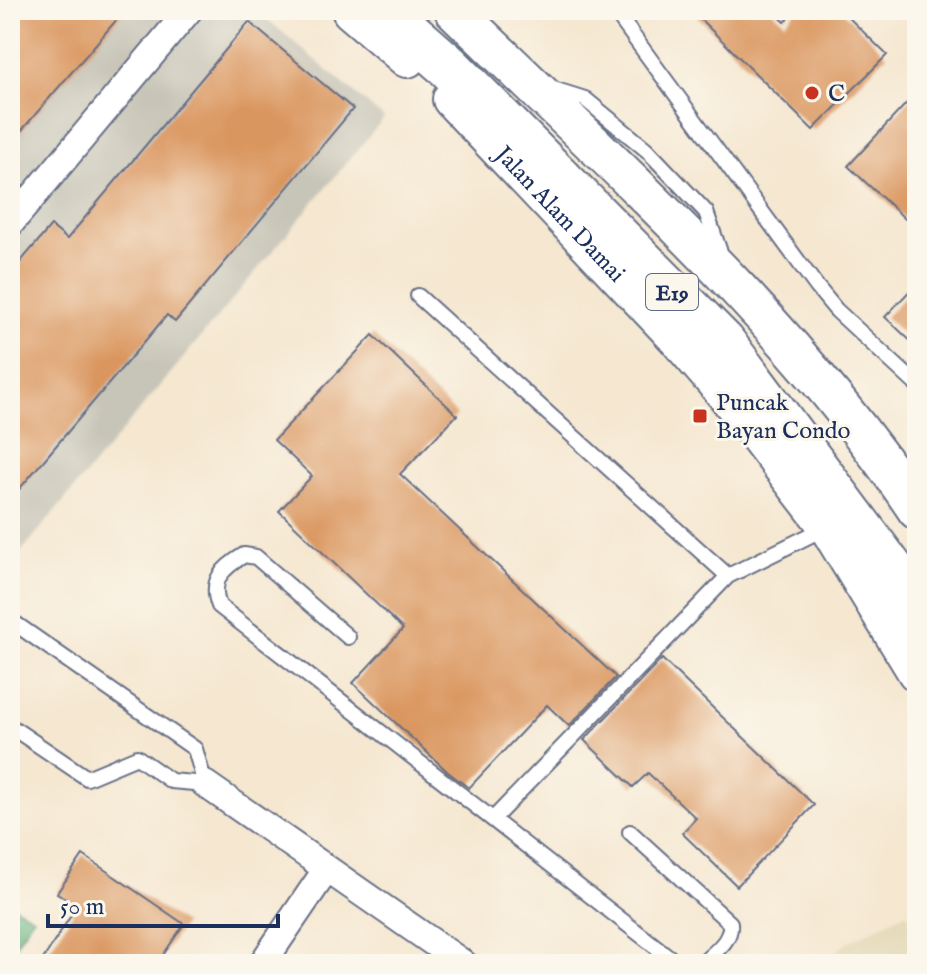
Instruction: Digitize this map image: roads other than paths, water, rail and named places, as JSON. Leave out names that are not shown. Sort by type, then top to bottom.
[{"type":"highway","name":"E19","points":[[384,10],[449,67],[723,343],[892,570],[917,613]]},
{"type":"highway","name":"E19","points":[[403,10],[459,60],[729,337],[898,563],[917,594]]},
{"type":"main road","name":"Jalan Alam Damai","points":[[351,10],[436,83],[675,335],[727,395],[828,526],[917,672]]},
{"type":"main road","points":[[454,10],[729,279],[823,383],[880,455],[917,510]]},
{"type":"street","points":[[10,224],[189,10]]},
{"type":"street","points":[[205,784],[464,964]]},
{"type":"street","points":[[262,964],[326,870]]},
{"type":"lane","points":[[614,10],[817,287],[836,310],[917,385]]},
{"type":"lane","points":[[418,296],[728,576]]},
{"type":"lane","points":[[494,818],[728,576],[828,526]]},
{"type":"lane","points":[[348,637],[256,557],[244,555],[232,562],[215,582],[213,593],[219,606],[678,964]]},
{"type":"lane","points":[[10,620],[195,749],[205,784],[171,781],[137,757],[87,778],[10,726]]},
{"type":"lane","points":[[630,832],[730,923],[731,931],[727,939],[702,964]]},
{"type":"place","name":"C","points":[[812,93]]},
{"type":"place","name":"Puncak Bayan Condo","points":[[700,416]]}]
